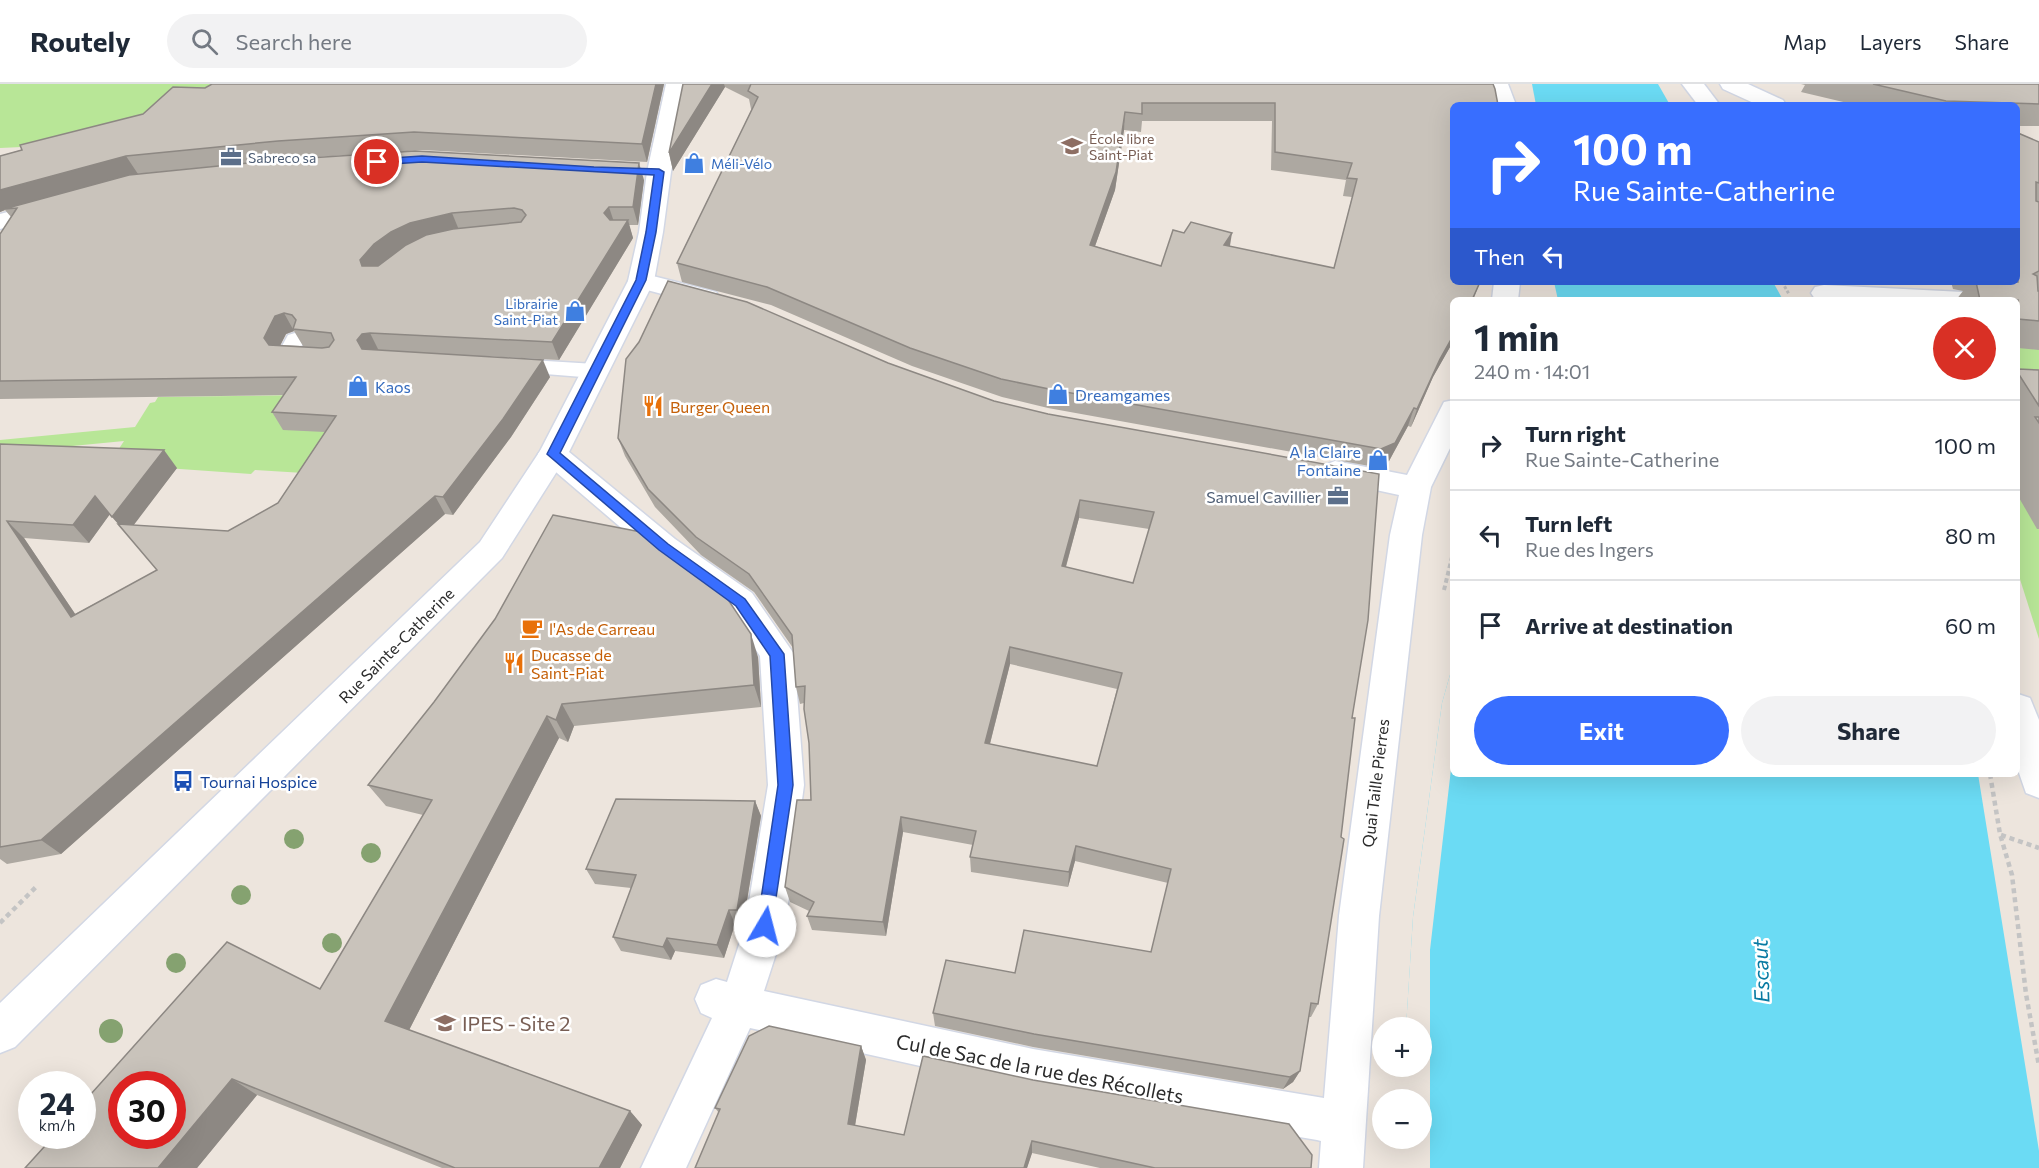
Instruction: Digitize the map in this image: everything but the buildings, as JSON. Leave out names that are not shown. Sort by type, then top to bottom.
[{"type":"street","name":"Rue Sainte-Catherine","points":[[2,1025],[255,784],[491,550],[553,454],[641,280],[647,172],[677,84]]},
{"type":"street","points":[[1497,84],[1504,102]]},
{"type":"street","points":[[1693,84],[1707,102]]},
{"type":"street","points":[[1731,84],[1769,102]]},
{"type":"street","points":[[0,222],[69,202]]},
{"type":"street","points":[[641,280],[729,304]]},
{"type":"street","points":[[1824,292],[1911,297]]},
{"type":"street","name":"Quai Taille Pierres","points":[[1341,1168],[1359,916],[1406,535],[1416,487],[1450,417]]},
{"type":"street","points":[[553,454],[664,547],[741,602],[777,654],[786,785],[765,926],[728,1002],[663,1168]]},
{"type":"street","points":[[1313,468],[1416,487]]},
{"type":"street","points":[[2020,715],[2039,782]]},
{"type":"street","name":"Cul de Sac de la rue des Récollets","points":[[728,1002],[1033,1070],[1317,1118],[1343,1125]]},
{"type":"lane","points":[[295,339],[287,355],[332,357]]},
{"type":"lane","points":[[496,364],[595,371]]},
{"type":"path","points":[[1991,777],[2001,834],[2013,875],[2026,994],[2039,1066]]},
{"type":"path","points":[[2001,834],[2039,848]]},
{"type":"path","points":[[0,923],[38,885]]},
{"type":"green space","points":[[0,84],[271,84],[109,143],[0,148]]},
{"type":"green space","points":[[2020,316],[2039,322],[2039,639],[2020,579]]},
{"type":"green space","points":[[307,395],[380,435],[320,474],[255,470],[251,474],[109,464],[124,441],[0,453],[0,440],[135,427],[150,403],[155,402],[158,397]]},
{"type":"water","points":[[1532,84],[1658,84],[1668,102],[1535,102]]},
{"type":"water","points":[[1555,285],[1775,285],[1781,297],[1557,297]]},
{"type":"water","name":"Escaut","points":[[1450,675],[1450,777],[1978,777],[2039,1151],[2039,1168],[1406,1168],[1406,1149],[1432,1149],[1432,1089],[1406,1089],[1406,1077],[1432,1077],[1432,1017],[1407,1017],[1413,917],[1442,703]]},
{"type":"pier","points":[[1450,675],[1450,777],[1430,950],[1430,1017],[1407,1017],[1413,917],[1442,703]]},
{"type":"pier","points":[[1406,1077],[1430,1077],[1430,1089],[1406,1089]]},
{"type":"pier","points":[[1406,1149],[1430,1149],[1430,1168],[1406,1168]]},
{"type":"place","name":"École libre Saint-Piat","points":[[1072,146]]},
{"type":"place","name":"Sabreco sa","points":[[231,157]]},
{"type":"place","name":"Méli-Vélo","points":[[694,163]]},
{"type":"place","name":"Librairie Saint-Piat","points":[[575,311]]},
{"type":"place","name":"Kaos","points":[[358,386]]},
{"type":"place","name":"Dreamgames","points":[[1058,394]]},
{"type":"place","name":"Burger Queen","points":[[653,406]]},
{"type":"place","name":"A la Claire Fontaine","points":[[1378,460]]},
{"type":"place","name":"Samuel Cavillier","points":[[1338,496]]},
{"type":"place","name":"l'As de Carreau","points":[[532,628]]},
{"type":"place","name":"Ducasse de Saint-Piat","points":[[514,663]]},
{"type":"place","name":"Tournai Hospice","points":[[183,781]]},
{"type":"place","name":"IPES - Site 2","points":[[445,1023]]},
{"type":"route","points":[[377,162],[422,159],[659,172],[651,232],[641,280],[553,454],[664,547],[741,602],[777,654],[786,785],[765,926]]}]
